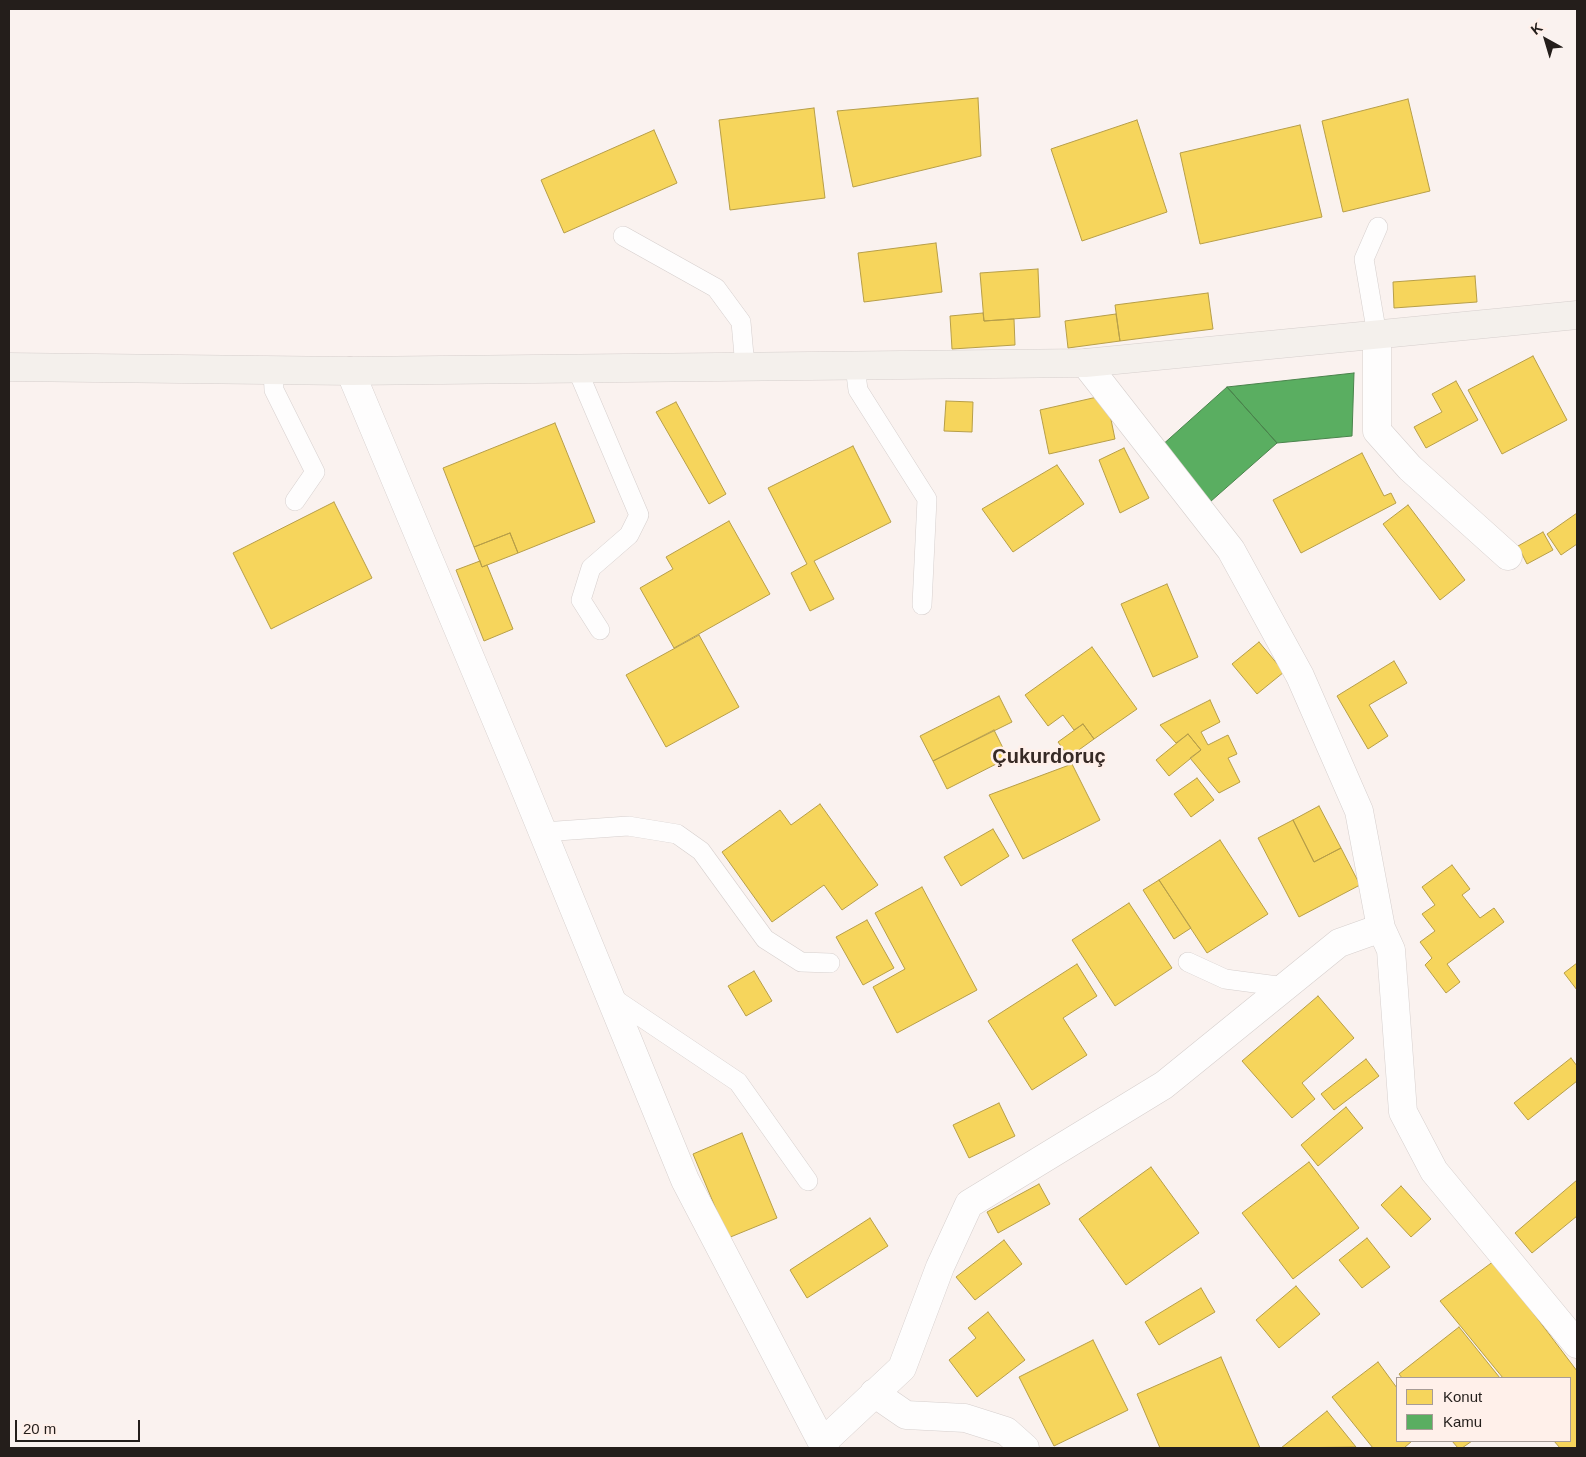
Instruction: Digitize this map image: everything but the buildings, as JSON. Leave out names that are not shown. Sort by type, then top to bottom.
[{"type":"street","points":[[9,367],[350,371],[1085,363],[1577,315]]},
{"type":"street","points":[[1378,335],[1377,431],[1410,468],[1508,556]]},
{"type":"street","points":[[1085,363],[1231,550],[1300,676],[1359,811],[1381,928],[1391,950],[1403,1112],[1434,1171],[1577,1344]]},
{"type":"street","points":[[350,371],[543,832],[685,1180],[823,1446],[874,1393],[902,1368],[940,1267],[969,1204],[1164,1085],[1339,943],[1381,928]]},
{"type":"street","points":[[874,1393],[906,1415],[966,1418],[1006,1431],[1025,1448]]},
{"type":"lane","points":[[1378,228],[1364,259],[1378,335]]},
{"type":"lane","points":[[623,236],[716,288],[740,322],[745,367]]},
{"type":"lane","points":[[855,366],[858,390],[927,500],[922,605]]},
{"type":"lane","points":[[577,369],[639,515],[629,535],[591,568],[581,600],[600,630]]},
{"type":"lane","points":[[272,370],[274,390],[315,472],[295,501]]},
{"type":"lane","points":[[543,832],[628,826],[677,834],[700,851],[765,939],[801,962],[830,963]]},
{"type":"lane","points":[[1188,962],[1225,979],[1285,987]]},
{"type":"lane","points":[[610,996],[738,1082],[808,1181]]},
{"type":"district","name":"Çukurdoruç","points":[[1049,757]]}]
